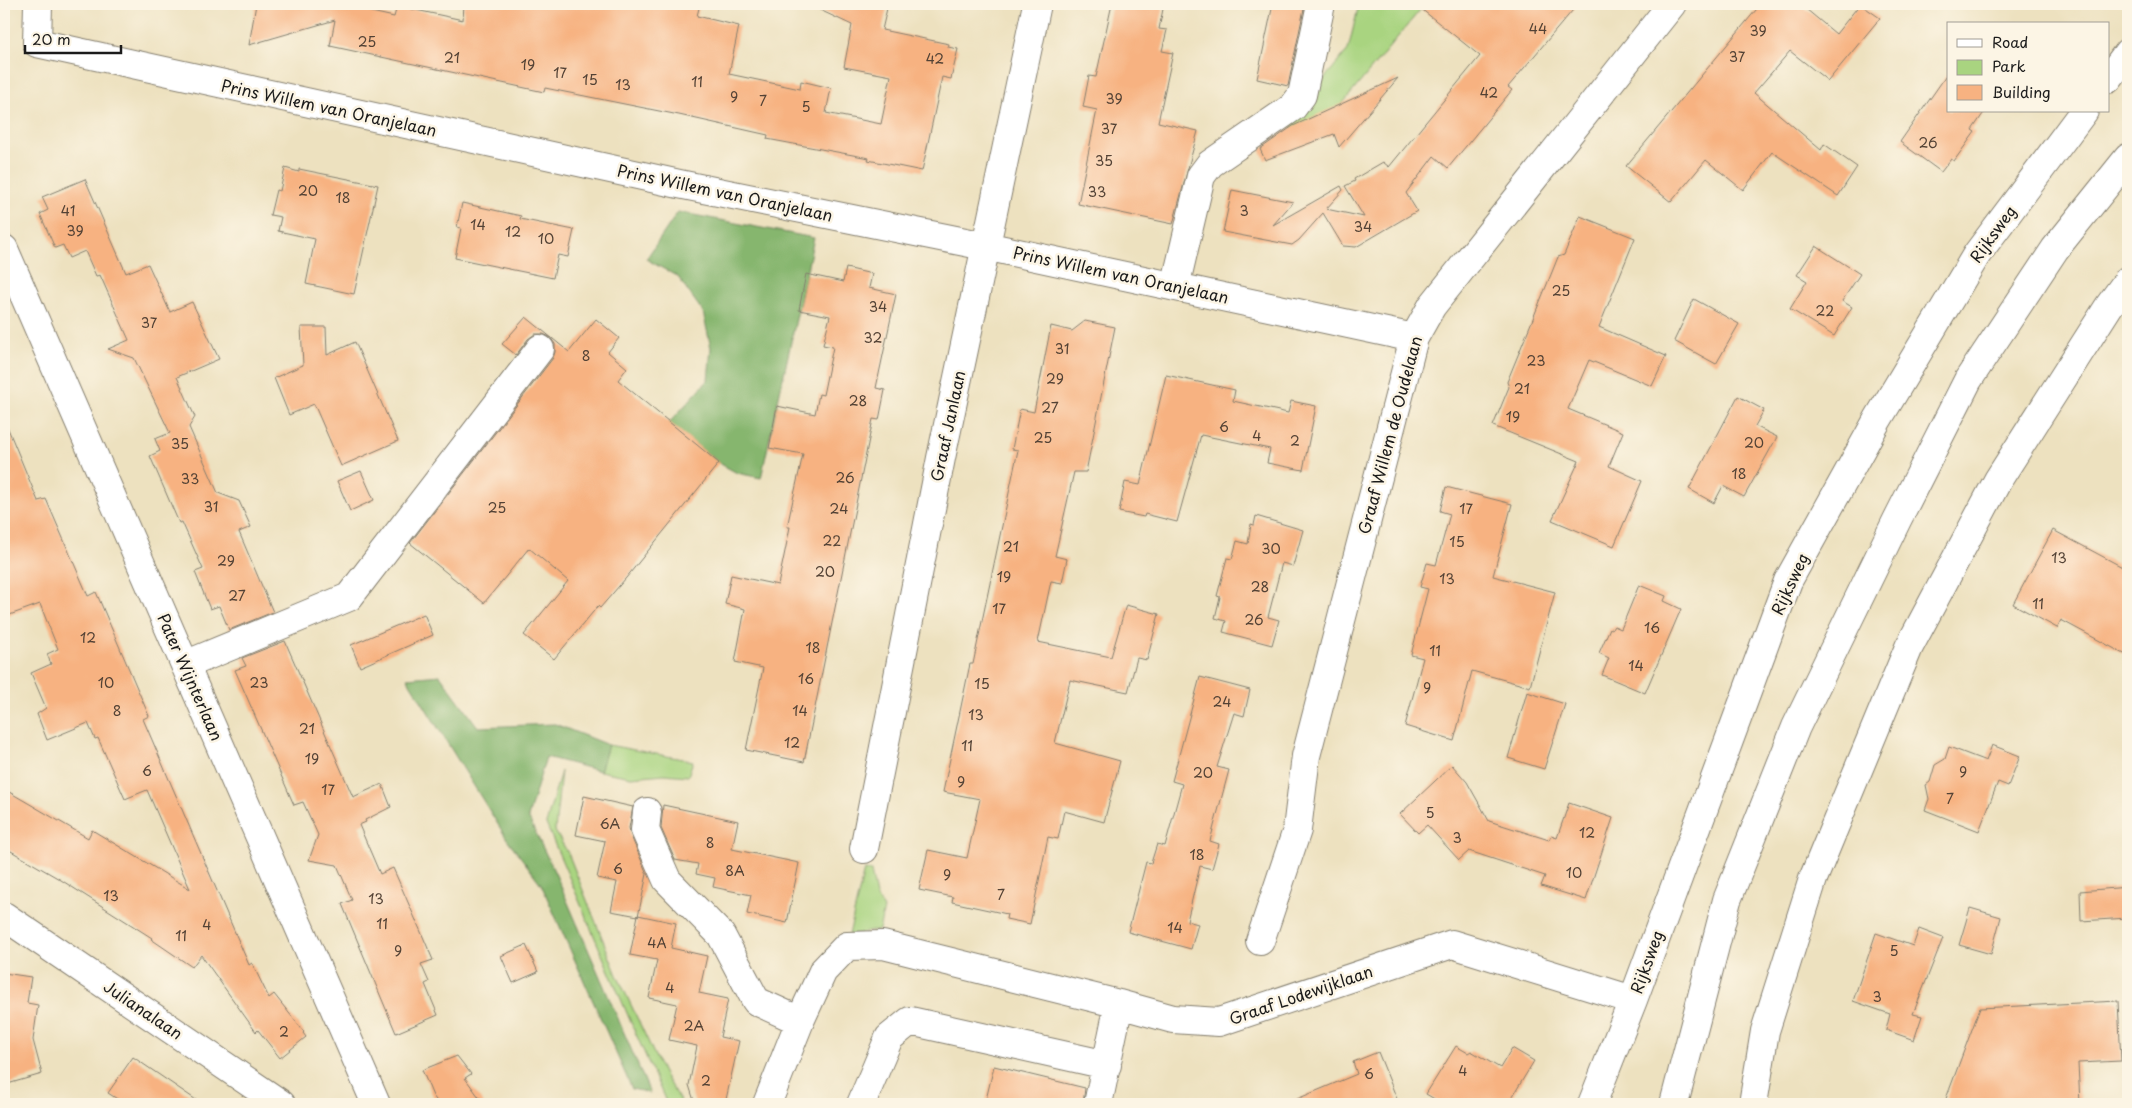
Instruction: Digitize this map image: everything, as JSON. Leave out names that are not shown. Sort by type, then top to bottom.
[{"type":"street","name":"Prins Willem van Oranjelaan","points":[[38,4],[36,43],[679,184],[985,246],[1414,338]]},
{"type":"street","name":"Graaf Janlaan","points":[[864,850],[985,246],[1037,4]]},
{"type":"street","points":[[1175,287],[1201,176],[1210,164],[1293,107],[1302,95],[1321,4]]},
{"type":"street","name":"Graaf Willem de Oudelaan","points":[[1260,941],[1297,830],[1306,756],[1414,338],[1432,306],[1672,4]]},
{"type":"street","points":[[2110,76],[2128,52]]},
{"type":"street","name":"Rijksweg","points":[[1592,1104],[1633,1000],[1788,581],[1878,419],[1977,254],[2083,112]]},
{"type":"street","points":[[1674,1104],[1728,900],[1800,719],[1968,380],[2054,249],[2128,158]]},
{"type":"street","name":"Pater Wijnterlaan","points":[[4,249],[376,1104]]},
{"type":"street","points":[[1753,1104],[1765,1031],[1813,879],[1909,647],[1998,480],[2109,306],[2128,280]]},
{"type":"street","points":[[185,665],[349,597],[540,349]]},
{"type":"street","points":[[647,812],[645,830],[667,880],[722,935],[756,1001],[800,1021],[768,1104]]},
{"type":"street","name":"Julianalaan","points":[[4,916],[282,1104]]},
{"type":"street","name":"Graaf Lodewijklaan","points":[[800,1021],[823,971],[847,946],[883,945],[1173,1019],[1220,1022],[1452,944],[1633,1000]]},
{"type":"street","points":[[1098,1104],[1119,1004]]},
{"type":"street","points":[[861,1104],[889,1038],[910,1021],[1107,1065]]},
{"type":"green space","points":[[1359,4],[1425,4],[1310,143],[1287,123],[1348,50]]},
{"type":"green space","points":[[678,212],[814,238],[761,478],[737,473],[719,463],[669,423],[708,380],[711,348],[703,312],[678,277],[646,259]]},
{"type":"green space","points":[[440,675],[478,727],[555,724],[608,745],[600,771],[546,757],[528,817],[556,875],[650,1093],[632,1089],[541,884],[507,839],[407,678]]},
{"type":"green space","points":[[608,745],[693,761],[688,776],[664,774],[631,777],[600,771]]},
{"type":"green space","points":[[561,771],[555,831],[568,853],[617,975],[663,1073],[682,1104],[667,1104],[546,824]]},
{"type":"green space","points":[[864,870],[871,871],[876,896],[884,909],[879,930],[849,935]]},
{"type":"building","points":[[256,4],[366,4],[367,11],[394,17],[397,6],[463,20],[464,4],[700,4],[697,16],[739,26],[729,74],[800,89],[801,81],[831,88],[826,113],[881,124],[891,76],[844,67],[852,25],[807,4],[888,4],[882,30],[949,44],[948,47],[958,49],[951,79],[942,77],[922,171],[868,160],[869,158],[767,139],[768,135],[679,115],[545,88],[544,92],[330,46],[335,20],[249,45]]},
{"type":"building","points":[[1112,4],[1164,4],[1159,29],[1167,30],[1162,51],[1173,53],[1158,122],[1198,131],[1173,224],[1078,204],[1097,110],[1083,107],[1089,76],[1096,77]]},
{"type":"building","points":[[1273,4],[1305,4],[1288,86],[1257,79]]},
{"type":"building","points":[[1415,4],[1578,4],[1508,87],[1512,90],[1448,168],[1434,156],[1406,193],[1417,211],[1356,247],[1343,246],[1323,213],[1299,240],[1292,245],[1223,232],[1232,190],[1293,202],[1273,225],[1341,186],[1343,190],[1326,209],[1364,217],[1345,186],[1383,162],[1389,167],[1480,56]]},
{"type":"building","points":[[1761,4],[1800,4],[1836,34],[1860,4],[1880,18],[1828,81],[1790,51],[1754,93],[1821,150],[1824,144],[1857,167],[1838,196],[1772,152],[1743,190],[1706,160],[1671,202],[1626,166]]},
{"type":"building","points":[[1947,74],[1947,112],[1984,112],[1972,130],[1975,132],[1954,161],[1951,159],[1941,172],[1900,142]]},
{"type":"building","points":[[1398,78],[1339,147],[1334,134],[1265,160],[1260,149],[1293,126]]},
{"type":"building","points":[[285,168],[299,172],[299,169],[378,185],[354,294],[306,284],[315,239],[278,231],[281,217],[270,215],[276,190],[280,191]]},
{"type":"building","points":[[85,179],[126,273],[148,264],[170,312],[192,302],[219,359],[177,377],[195,417],[189,427],[218,493],[239,501],[251,527],[239,532],[273,612],[229,630],[219,606],[210,609],[195,572],[203,569],[182,522],[179,523],[150,456],[160,451],[155,439],[170,433],[134,358],[108,349],[129,340],[100,275],[96,276],[85,251],[69,258],[63,245],[55,248],[40,214],[48,210],[42,197]]},
{"type":"building","points":[[462,203],[521,216],[520,219],[574,230],[568,257],[558,255],[553,278],[455,258],[461,228],[457,227]]},
{"type":"building","points":[[1580,216],[1635,238],[1599,327],[1666,356],[1652,386],[1589,360],[1568,409],[1623,432],[1609,466],[1642,481],[1614,546],[1552,520],[1579,461],[1493,426],[1509,387],[1507,382],[1558,257],[1564,255]]},
{"type":"building","points":[[1816,246],[1860,274],[1842,301],[1852,307],[1834,336],[1790,309],[1807,281],[1797,275]]},
{"type":"building","points":[[846,268],[872,274],[869,288],[896,294],[876,388],[885,390],[879,420],[873,419],[804,762],[746,750],[763,668],[735,662],[745,609],[725,604],[731,575],[778,585],[790,527],[787,527],[803,454],[769,448],[777,406],[815,414],[819,394],[823,395],[833,347],[823,345],[830,316],[799,310],[806,274],[843,282]]},
{"type":"building","points":[[1694,299],[1739,324],[1716,364],[1674,341]]},
{"type":"building","points":[[526,317],[569,352],[596,319],[619,338],[608,352],[627,368],[618,380],[719,463],[626,578],[600,608],[598,606],[554,659],[524,635],[568,581],[529,548],[484,603],[410,543],[553,358],[555,344],[550,337],[543,334],[535,334],[528,339],[516,355],[502,344]]},
{"type":"building","points":[[1085,321],[1115,327],[1086,472],[1074,472],[1055,556],[1067,559],[1062,583],[1051,581],[1038,642],[1111,657],[1126,605],[1159,614],[1147,660],[1137,658],[1128,692],[1070,680],[1055,743],[1120,761],[1104,822],[1064,811],[1058,839],[1048,837],[1030,924],[1006,919],[1007,914],[952,902],[953,897],[919,890],[928,850],[967,858],[980,799],[943,792],[970,664],[973,664],[1018,450],[1012,449],[1020,409],[1034,412],[1051,326],[1072,331]]},
{"type":"building","points":[[301,327],[326,327],[327,355],[355,342],[398,441],[341,466],[314,404],[289,415],[274,378],[303,365]]},
{"type":"building","points":[[1166,375],[1235,390],[1233,401],[1288,413],[1291,401],[1316,406],[1303,470],[1267,463],[1270,449],[1201,435],[1177,522],[1145,514],[1144,517],[1119,512],[1125,482],[1140,485]]},
{"type":"building","points":[[1738,396],[1764,410],[1755,426],[1777,437],[1744,497],[1723,486],[1714,503],[1689,489]]},
{"type":"building","points":[[4,419],[38,501],[46,499],[88,596],[96,592],[149,716],[143,719],[249,965],[252,963],[269,998],[274,994],[304,1032],[306,1037],[280,1058],[258,1030],[256,1032],[201,955],[192,967],[152,938],[61,880],[4,847],[4,789],[88,838],[92,830],[190,889],[147,790],[125,799],[98,738],[95,739],[88,723],[47,740],[37,714],[46,708],[31,673],[51,664],[47,654],[58,649],[40,604],[4,617]]},
{"type":"building","points":[[361,471],[374,500],[350,511],[337,481]]},
{"type":"building","points":[[1446,487],[1512,504],[1493,576],[1555,592],[1530,687],[1472,671],[1454,741],[1405,726],[1423,658],[1411,655],[1428,589],[1420,587],[1427,563],[1436,565],[1450,514],[1440,511]]},
{"type":"building","points":[[1256,516],[1303,530],[1293,566],[1282,563],[1268,617],[1279,620],[1272,645],[1223,632],[1226,621],[1215,618],[1220,597],[1217,596],[1227,558],[1232,559],[1237,541],[1248,544],[1251,524],[1254,525]]},
{"type":"building","points":[[2053,530],[2128,570],[2128,656],[2061,620],[2057,628],[2013,604]]},
{"type":"building","points":[[1639,585],[1666,596],[1664,601],[1681,609],[1645,693],[1602,675],[1609,658],[1599,653],[1610,628],[1612,629],[1614,626],[1621,629]]},
{"type":"building","points":[[424,614],[433,635],[360,667],[351,645]]},
{"type":"building","points":[[285,641],[353,797],[382,784],[391,807],[359,825],[380,874],[393,868],[433,960],[421,964],[429,982],[425,984],[438,1015],[396,1033],[342,904],[352,900],[337,865],[309,860],[318,835],[303,802],[294,805],[235,670],[246,666],[242,658]]},
{"type":"building","points":[[1200,677],[1250,690],[1244,716],[1234,713],[1217,767],[1229,770],[1210,841],[1219,844],[1212,869],[1200,866],[1187,921],[1198,924],[1191,949],[1128,932],[1146,862],[1151,863],[1157,844],[1165,846],[1182,784],[1172,781]]},
{"type":"building","points":[[1527,692],[1565,704],[1544,769],[1508,758]]},
{"type":"building","points":[[1992,745],[2020,756],[2008,786],[1998,782],[1979,831],[1925,810],[1929,799],[1926,785],[1930,782],[1935,765],[1945,759],[1949,747],[1986,761]]},
{"type":"building","points":[[1452,765],[1467,782],[1489,821],[1549,840],[1551,836],[1557,838],[1569,803],[1613,818],[1586,900],[1541,886],[1545,876],[1469,851],[1459,860],[1427,825],[1418,833],[1400,814]]},
{"type":"building","points":[[584,796],[633,807],[629,828],[647,874],[638,916],[611,911],[617,882],[597,878],[605,841],[576,835]]},
{"type":"building","points":[[663,805],[738,821],[732,849],[799,863],[787,923],[747,914],[751,895],[713,887],[715,878],[696,874],[698,864],[675,860],[661,828]]},
{"type":"building","points":[[2128,887],[2128,918],[2081,921],[2080,891]]},
{"type":"building","points":[[1970,908],[2001,917],[1991,954],[1959,945]]},
{"type":"building","points":[[638,915],[676,923],[671,948],[707,956],[699,993],[728,999],[720,1037],[739,1041],[725,1104],[695,1104],[689,1085],[697,1046],[669,1040],[677,1004],[649,998],[657,960],[630,955]]},
{"type":"building","points":[[1919,929],[1943,938],[1913,1014],[1922,1016],[1914,1040],[1886,1030],[1890,1014],[1853,1001],[1876,933],[1913,946]]},
{"type":"building","points":[[526,945],[538,972],[513,983],[501,956]]},
{"type":"building","points":[[4,973],[31,977],[27,1003],[38,1005],[33,1040],[42,1074],[4,1085]]},
{"type":"building","points":[[2118,1001],[2121,1061],[2078,1063],[2080,1104],[1944,1104],[1980,1008]]},
{"type":"building","points":[[1456,1046],[1468,1053],[1471,1051],[1500,1068],[1512,1048],[1534,1061],[1508,1104],[1443,1104],[1426,1094]]},
{"type":"building","points":[[1378,1052],[1399,1104],[1285,1104],[1357,1074],[1353,1062]]},
{"type":"building","points":[[457,1056],[471,1074],[465,1078],[484,1104],[439,1104],[433,1096],[422,1070]]},
{"type":"building","points":[[133,1057],[202,1104],[125,1104],[108,1093]]},
{"type":"building","points":[[994,1066],[1085,1088],[1083,1104],[985,1104]]}]
